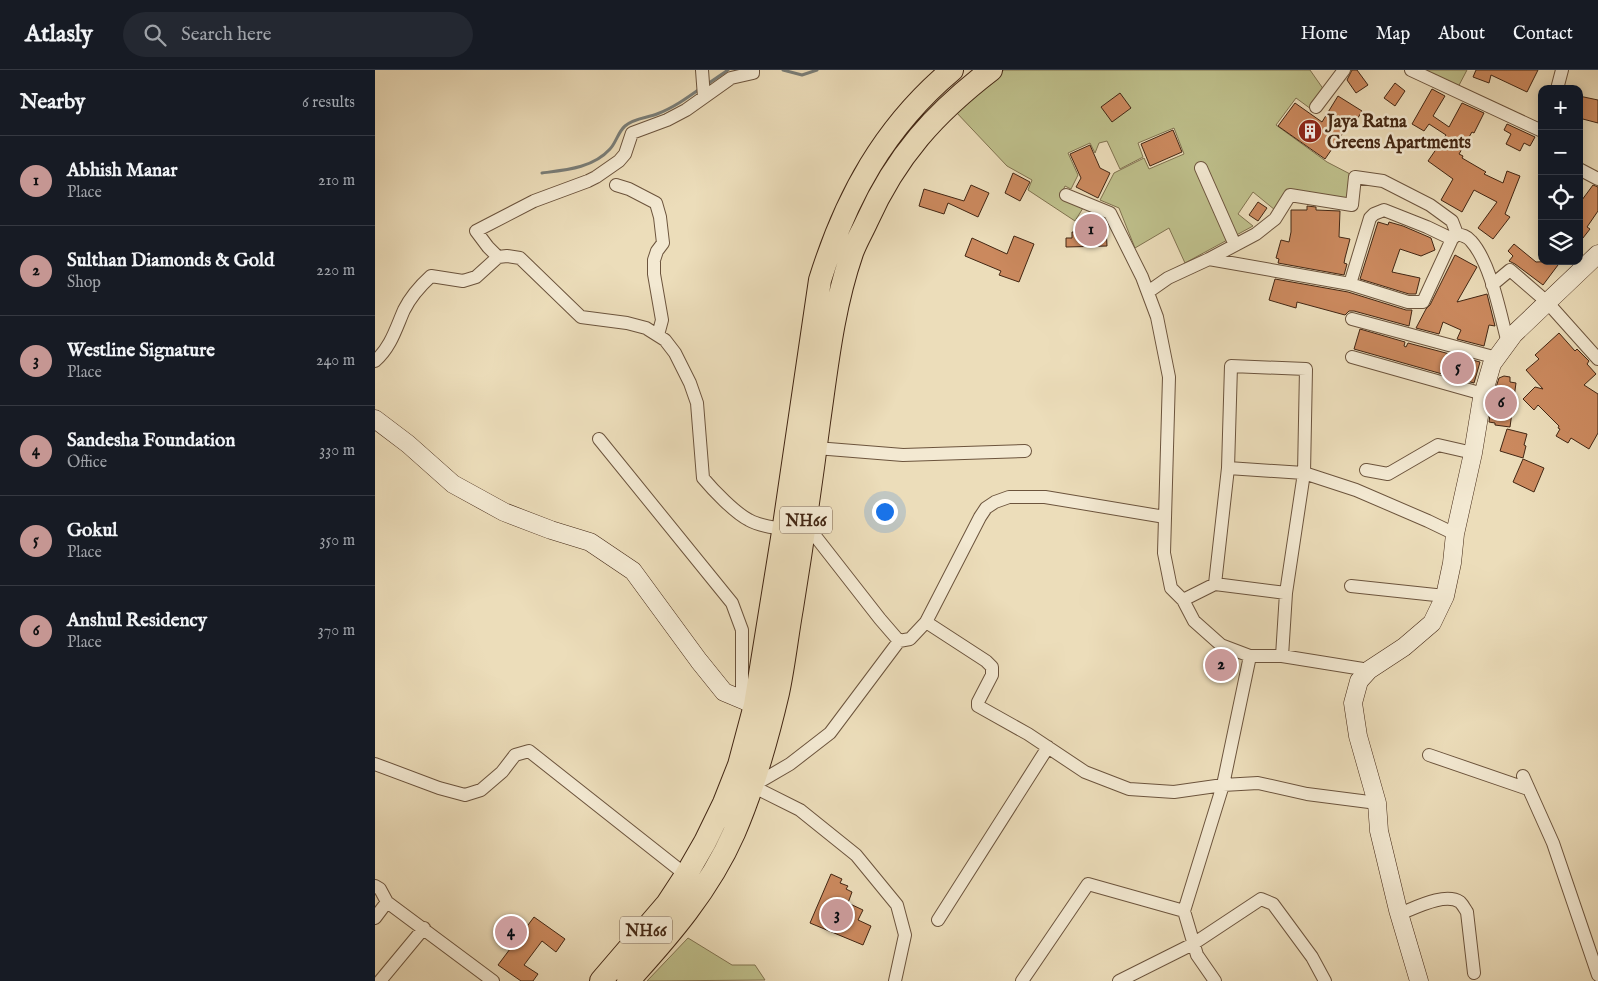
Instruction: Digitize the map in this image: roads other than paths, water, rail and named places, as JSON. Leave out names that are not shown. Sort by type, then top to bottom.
[{"type":"highway","name":"NH66","points":[[601,981],[667,904],[686,875],[724,803],[739,765],[749,703],[783,529],[813,315],[820,280],[832,241],[866,170],[891,134],[919,102],[952,70]]},
{"type":"highway","name":"NH66","points":[[628,981],[677,925],[703,889],[733,835],[752,786],[778,692],[805,523],[830,346],[839,297],[853,252],[878,196],[911,146],[935,118],[961,93],[991,70]]},
{"type":"street","points":[[498,257],[487,247],[476,231],[534,202],[588,182],[619,161],[625,154],[632,133],[667,120],[703,85],[753,74],[753,70]]},
{"type":"street","points":[[1316,107],[1345,70]]},
{"type":"street","points":[[1411,70],[1540,130]]},
{"type":"street","points":[[1558,85],[1562,70]]},
{"type":"street","points":[[1201,168],[1235,245]]},
{"type":"street","points":[[1583,171],[1598,179]]},
{"type":"street","points":[[1148,292],[1168,278],[1257,234],[1275,219],[1290,195],[1352,205],[1355,177],[1383,181],[1430,205],[1452,221],[1454,237],[1423,302],[1408,302],[1351,284],[1209,259]]},
{"type":"street","points":[[616,185],[629,189],[656,203],[660,217],[663,244],[654,260],[654,274],[662,320],[658,336]]},
{"type":"street","points":[[1066,195],[1110,213],[1148,292],[1157,317],[1169,377],[1164,553],[1171,588],[1183,600],[1195,621],[1221,645],[1250,656],[1282,656],[1369,670]]},
{"type":"street","points":[[1351,284],[1370,218],[1380,210],[1385,210],[1454,237],[1464,236],[1471,241],[1484,263],[1508,343]]},
{"type":"street","points":[[1419,981],[1399,914],[1379,831],[1377,803],[1358,736],[1353,703],[1359,681],[1369,670],[1403,647],[1432,622],[1445,596],[1452,563],[1455,534],[1473,452],[1483,394],[1492,364],[1514,334],[1598,254]]},
{"type":"street","points":[[375,361],[391,342],[405,308],[414,294],[431,276],[463,281],[476,277],[498,257],[520,258],[581,317],[627,323],[646,328],[665,340],[675,353],[690,383],[697,403],[703,478],[749,520],[783,529]]},
{"type":"street","points":[[1492,285],[1510,270],[1547,302],[1598,359]]},
{"type":"street","points":[[1352,319],[1424,340],[1497,358]]},
{"type":"street","points":[[1352,356],[1483,394]]},
{"type":"street","points":[[1215,584],[1228,468],[1231,366],[1306,369],[1303,473],[1287,593],[1282,656]]},
{"type":"street","points":[[375,420],[408,444],[453,484],[504,512],[551,530],[590,542],[633,570],[724,692],[749,703],[742,630],[732,604],[599,439]]},
{"type":"street","points":[[1366,470],[1388,474],[1438,445],[1473,452]]},
{"type":"street","points":[[816,448],[903,455],[1025,452]]},
{"type":"street","points":[[1228,468],[1303,473],[1356,490],[1428,520],[1455,534]]},
{"type":"street","points":[[752,786],[790,764],[830,734],[899,641],[910,639],[925,622],[980,517],[986,508],[995,502],[1009,497],[1045,497],[1165,517]]},
{"type":"street","points":[[805,523],[899,641]]},
{"type":"street","points":[[1183,600],[1215,584],[1287,593]]},
{"type":"street","points":[[1351,586],[1445,596]]},
{"type":"street","points":[[925,622],[986,661],[992,667],[992,674],[978,702],[978,706],[1028,734],[1085,772],[1129,790],[1174,792],[1223,785],[1258,783],[1307,794],[1377,803]]},
{"type":"street","points":[[1215,981],[1197,956],[1184,911],[1223,785],[1250,656]]},
{"type":"street","points":[[938,920],[1048,747]]},
{"type":"street","points":[[375,764],[439,788],[465,795],[481,790],[502,772],[515,754],[529,751],[686,875]]},
{"type":"street","points":[[1429,755],[1528,789]]},
{"type":"street","points":[[1523,776],[1553,843],[1598,975]]},
{"type":"street","points":[[752,786],[800,810],[856,855],[897,905],[905,935],[895,981]]},
{"type":"street","points":[[1022,981],[1088,884],[1184,911]]},
{"type":"street","points":[[375,886],[380,889],[387,902],[493,981]]},
{"type":"street","points":[[1399,914],[1442,898],[1454,899],[1461,903],[1467,912],[1474,973]]},
{"type":"street","points":[[1119,981],[1193,944],[1261,899],[1273,904],[1312,957],[1325,981]]},
{"type":"street","points":[[375,918],[387,902]]},
{"type":"street","points":[[380,981],[424,928]]},
{"type":"waterway","points":[[706,85],[728,70]]},
{"type":"waterway","points":[[783,70],[802,75],[817,70]]},
{"type":"waterway","points":[[542,173],[579,167],[596,160],[610,149],[621,131],[629,123],[669,109],[701,88]]},
{"type":"place","name":"Jaya Ratna Greens Apartments","points":[[1310,131]]},
{"type":"place","name":"Abhish Manar","points":[[1091,230]]},
{"type":"place","name":"Gokul","points":[[1458,368]]},
{"type":"place","name":"Anshul Residency","points":[[1501,403]]},
{"type":"place","name":"Sulthan Diamonds & Gold","points":[[1221,665]]},
{"type":"place","name":"Westline Signature","points":[[837,915]]},
{"type":"place","name":"Sandesha Foundation","points":[[511,932]]}]
